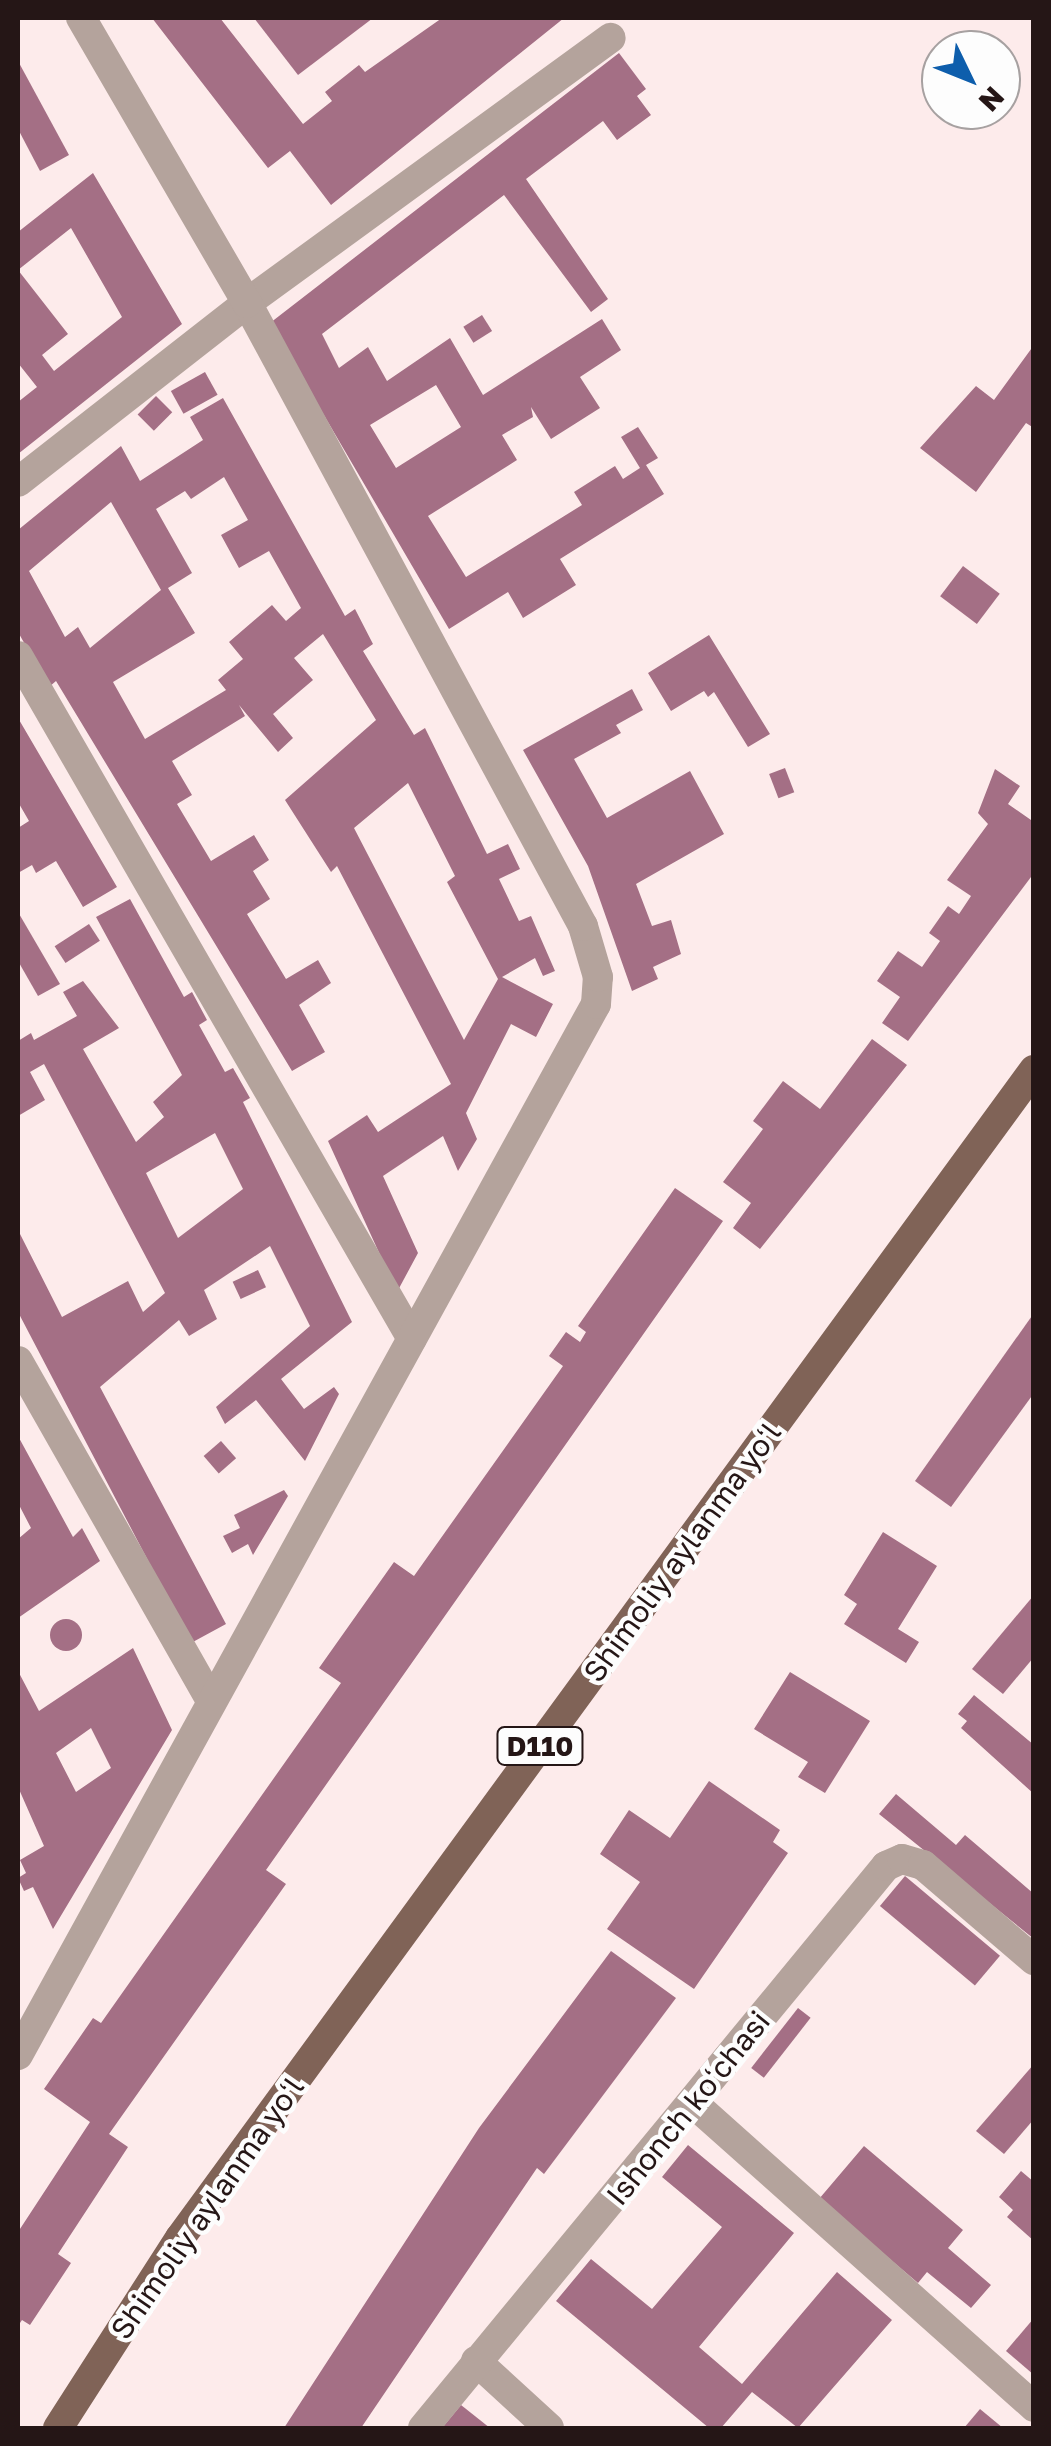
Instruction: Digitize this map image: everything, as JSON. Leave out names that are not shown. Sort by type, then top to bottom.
[{"type":"main road","name":"Shimoliy aylanma yoʻl","points":[[58,2428],[180,2238],[1034,1070]]},
{"type":"street","points":[[18,2055],[596,1004],[596,958],[248,303],[81,18]]},
{"type":"street","points":[[18,482],[248,303],[612,38]]},
{"type":"street","points":[[18,656],[412,1339]]},
{"type":"street","points":[[18,1362],[212,1702]]},
{"type":"street","name":"Ishonch koʻchasi","points":[[423,2428],[694,2103],[866,1886],[902,1859],[924,1865],[1034,1960]]},
{"type":"street","points":[[694,2103],[1034,2408]]},
{"type":"street","points":[[476,2361],[549,2428]]},
{"type":"building","points":[[152,18],[220,18],[303,124],[332,101],[325,92],[359,65],[365,72],[442,18],[564,18],[331,205],[290,151],[268,168]]},
{"type":"building","points":[[254,18],[373,18],[298,75]]},
{"type":"building","points":[[619,53],[646,89],[637,96],[651,115],[617,140],[603,121],[526,179],[608,299],[591,312],[504,195],[322,334],[339,368],[368,347],[387,381],[450,338],[483,395],[602,319],[621,350],[580,377],[600,408],[551,439],[531,407],[533,417],[502,435],[517,460],[428,516],[466,577],[582,505],[574,492],[615,466],[623,479],[640,468],[621,437],[638,427],[658,458],[646,465],[664,494],[560,559],[576,585],[523,618],[508,592],[449,629],[270,323]],"holes":[[[436,385],[461,427],[396,468],[370,425]]]},
{"type":"building","points":[[18,61],[69,155],[40,171],[18,129]]},
{"type":"building","points":[[93,173],[182,324],[18,454],[18,402],[37,387],[18,363],[18,270],[18,232]],"holes":[[[71,228],[122,317],[54,371],[42,355],[68,334],[18,270]]]},
{"type":"building","points":[[482,315],[492,331],[473,343],[463,327]]},
{"type":"building","points":[[1034,345],[1034,428],[1026,423],[976,492],[920,448],[976,386],[994,400]]},
{"type":"building","points":[[205,372],[218,395],[183,414],[171,391]]},
{"type":"building","points":[[156,396],[172,412],[154,431],[138,414]]},
{"type":"building","points":[[223,398],[345,616],[355,609],[373,644],[363,651],[414,735],[425,728],[487,854],[508,844],[520,869],[499,879],[519,921],[531,916],[555,971],[543,976],[535,958],[502,977],[553,1004],[536,1037],[511,1024],[466,1113],[477,1139],[458,1171],[443,1136],[383,1176],[418,1253],[397,1292],[328,1141],[367,1115],[378,1132],[451,1084],[337,866],[331,872],[285,800],[376,720],[323,634],[294,658],[313,680],[273,714],[293,738],[278,752],[239,705],[245,716],[172,761],[192,795],[177,804],[211,861],[254,835],[269,860],[253,871],[270,899],[247,914],[286,979],[318,960],[331,983],[299,1005],[325,1052],[292,1071],[56,681],[49,687],[18,632],[18,530],[121,446],[140,481],[203,440],[190,417]],"holes":[[[224,477],[248,520],[221,535],[239,568],[269,551],[301,608],[286,621],[272,605],[229,642],[243,659],[218,680],[226,690],[145,739],[113,682],[195,633],[168,588],[192,573],[156,509],[185,491],[191,499]],[[111,502],[161,590],[90,648],[78,627],[65,637],[29,571]],[[408,783],[455,876],[447,882],[498,979],[464,1040],[354,828]]]},
{"type":"building","points":[[963,566],[1000,594],[977,624],[940,596]]},
{"type":"building","points":[[709,635],[770,734],[748,747],[714,692],[708,697],[704,691],[671,711],[648,673]]},
{"type":"building","points":[[632,689],[643,710],[616,725],[621,733],[574,759],[607,818],[690,771],[724,834],[636,884],[652,926],[671,920],[681,954],[653,967],[658,979],[632,991],[588,866],[523,750]]},
{"type":"building","points":[[18,718],[117,887],[83,907],[56,861],[36,873],[32,865],[18,873],[18,828],[29,821],[18,802]]},
{"type":"building","points":[[785,768],[794,792],[778,798],[769,774]]},
{"type":"building","points":[[995,769],[1020,786],[1008,804],[1031,820],[1034,815],[1034,873],[908,1041],[882,1023],[900,997],[877,981],[898,951],[922,967],[940,941],[929,933],[948,906],[959,914],[971,896],[947,880],[988,824],[978,813]]},
{"type":"building","points":[[130,899],[184,997],[192,992],[207,1020],[199,1025],[225,1072],[233,1068],[250,1098],[243,1102],[352,1322],[281,1379],[304,1409],[334,1387],[339,1394],[305,1461],[256,1400],[225,1424],[216,1407],[310,1326],[270,1246],[204,1290],[217,1319],[189,1336],[179,1320],[100,1387],[226,1624],[191,1643],[18,1312],[18,1230],[62,1317],[128,1281],[143,1312],[165,1293],[44,1064],[30,1072],[45,1100],[18,1116],[18,1041],[31,1033],[34,1040],[77,1016],[63,992],[83,981],[119,1028],[83,1049],[136,1142],[164,1117],[153,1102],[182,1075],[96,917]],"holes":[[[215,1133],[243,1189],[178,1238],[146,1173]]]},
{"type":"building","points":[[18,912],[60,984],[38,996],[18,961]]},
{"type":"building","points":[[89,924],[100,941],[66,963],[55,946]]},
{"type":"building","points":[[872,1039],[907,1065],[760,1249],[733,1228],[751,1203],[723,1182],[763,1129],[753,1121],[783,1081],[820,1109]]},
{"type":"building","points":[[675,1188],[723,1221],[266,1870],[286,1884],[109,2134],[128,2147],[58,2254],[71,2263],[30,2325],[22,2320],[18,2326],[18,2232],[90,2122],[44,2089],[93,2018],[101,2023],[341,1683],[319,1668],[394,1562],[414,1576],[563,1366],[549,1356],[566,1332],[580,1342],[586,1332],[578,1326]]},
{"type":"building","points":[[258,1270],[266,1287],[241,1299],[233,1282]]},
{"type":"building","points":[[1034,1313],[1034,1393],[951,1507],[915,1481]]},
{"type":"building","points":[[18,1436],[73,1537],[82,1528],[100,1561],[18,1618],[18,1539],[31,1528],[18,1503]]},
{"type":"building","points":[[221,1441],[236,1458],[219,1473],[204,1456]]},
{"type":"building","points":[[284,1490],[288,1496],[253,1555],[248,1544],[232,1553],[223,1536],[240,1528],[234,1515]]},
{"type":"building","points":[[883,1532],[937,1566],[898,1629],[919,1642],[906,1663],[844,1624],[857,1604],[844,1595]]},
{"type":"building","points":[[1034,1595],[1034,1657],[1003,1694],[972,1669]]},
{"type":"building","points":[[66,1619],[77,1624],[82,1635],[77,1646],[66,1651],[55,1646],[50,1635],[55,1624]]},
{"type":"building","points":[[133,1648],[172,1730],[53,1929],[33,1887],[24,1891],[18,1878],[26,1873],[20,1860],[44,1846],[18,1787],[18,1671],[39,1711]],"holes":[[[91,1728],[111,1768],[76,1792],[56,1753]]]},
{"type":"building","points":[[790,1672],[870,1721],[825,1793],[798,1777],[808,1762],[754,1729]]},
{"type":"building","points":[[974,1695],[1034,1745],[1034,1794],[961,1728],[967,1721],[958,1714]]},
{"type":"building","points":[[709,1781],[780,1830],[773,1842],[788,1853],[694,1989],[607,1929],[640,1882],[600,1854],[629,1810],[670,1838]]},
{"type":"building","points":[[896,1794],[956,1845],[965,1835],[1034,1894],[1034,1939],[879,1814]]},
{"type":"building","points":[[905,1876],[1000,1956],[975,1986],[880,1906]]},
{"type":"building","points":[[611,1951],[676,1998],[544,2174],[537,2168],[361,2428],[284,2428],[479,2128]]},
{"type":"building","points":[[798,2008],[811,2018],[764,2078],[751,2068]]},
{"type":"building","points":[[1034,2064],[1034,2119],[1004,2154],[976,2131]]},
{"type":"building","points":[[688,2145],[794,2233],[699,2347],[742,2384],[837,2272],[892,2320],[798,2428],[752,2392],[721,2428],[709,2428],[556,2301],[591,2259],[652,2309],[722,2227],[662,2177]]},
{"type":"building","points":[[864,2146],[963,2230],[948,2248],[991,2285],[971,2308],[927,2272],[918,2283],[819,2199]]},
{"type":"building","points":[[1021,2171],[1034,2182],[1034,2241],[1007,2217],[1013,2210],[999,2197]]},
{"type":"building","points":[[1034,2318],[1034,2375],[1006,2351]]},
{"type":"building","points":[[461,2405],[490,2428],[442,2428]]},
{"type":"building","points":[[980,2409],[1003,2428],[964,2428]]}]
